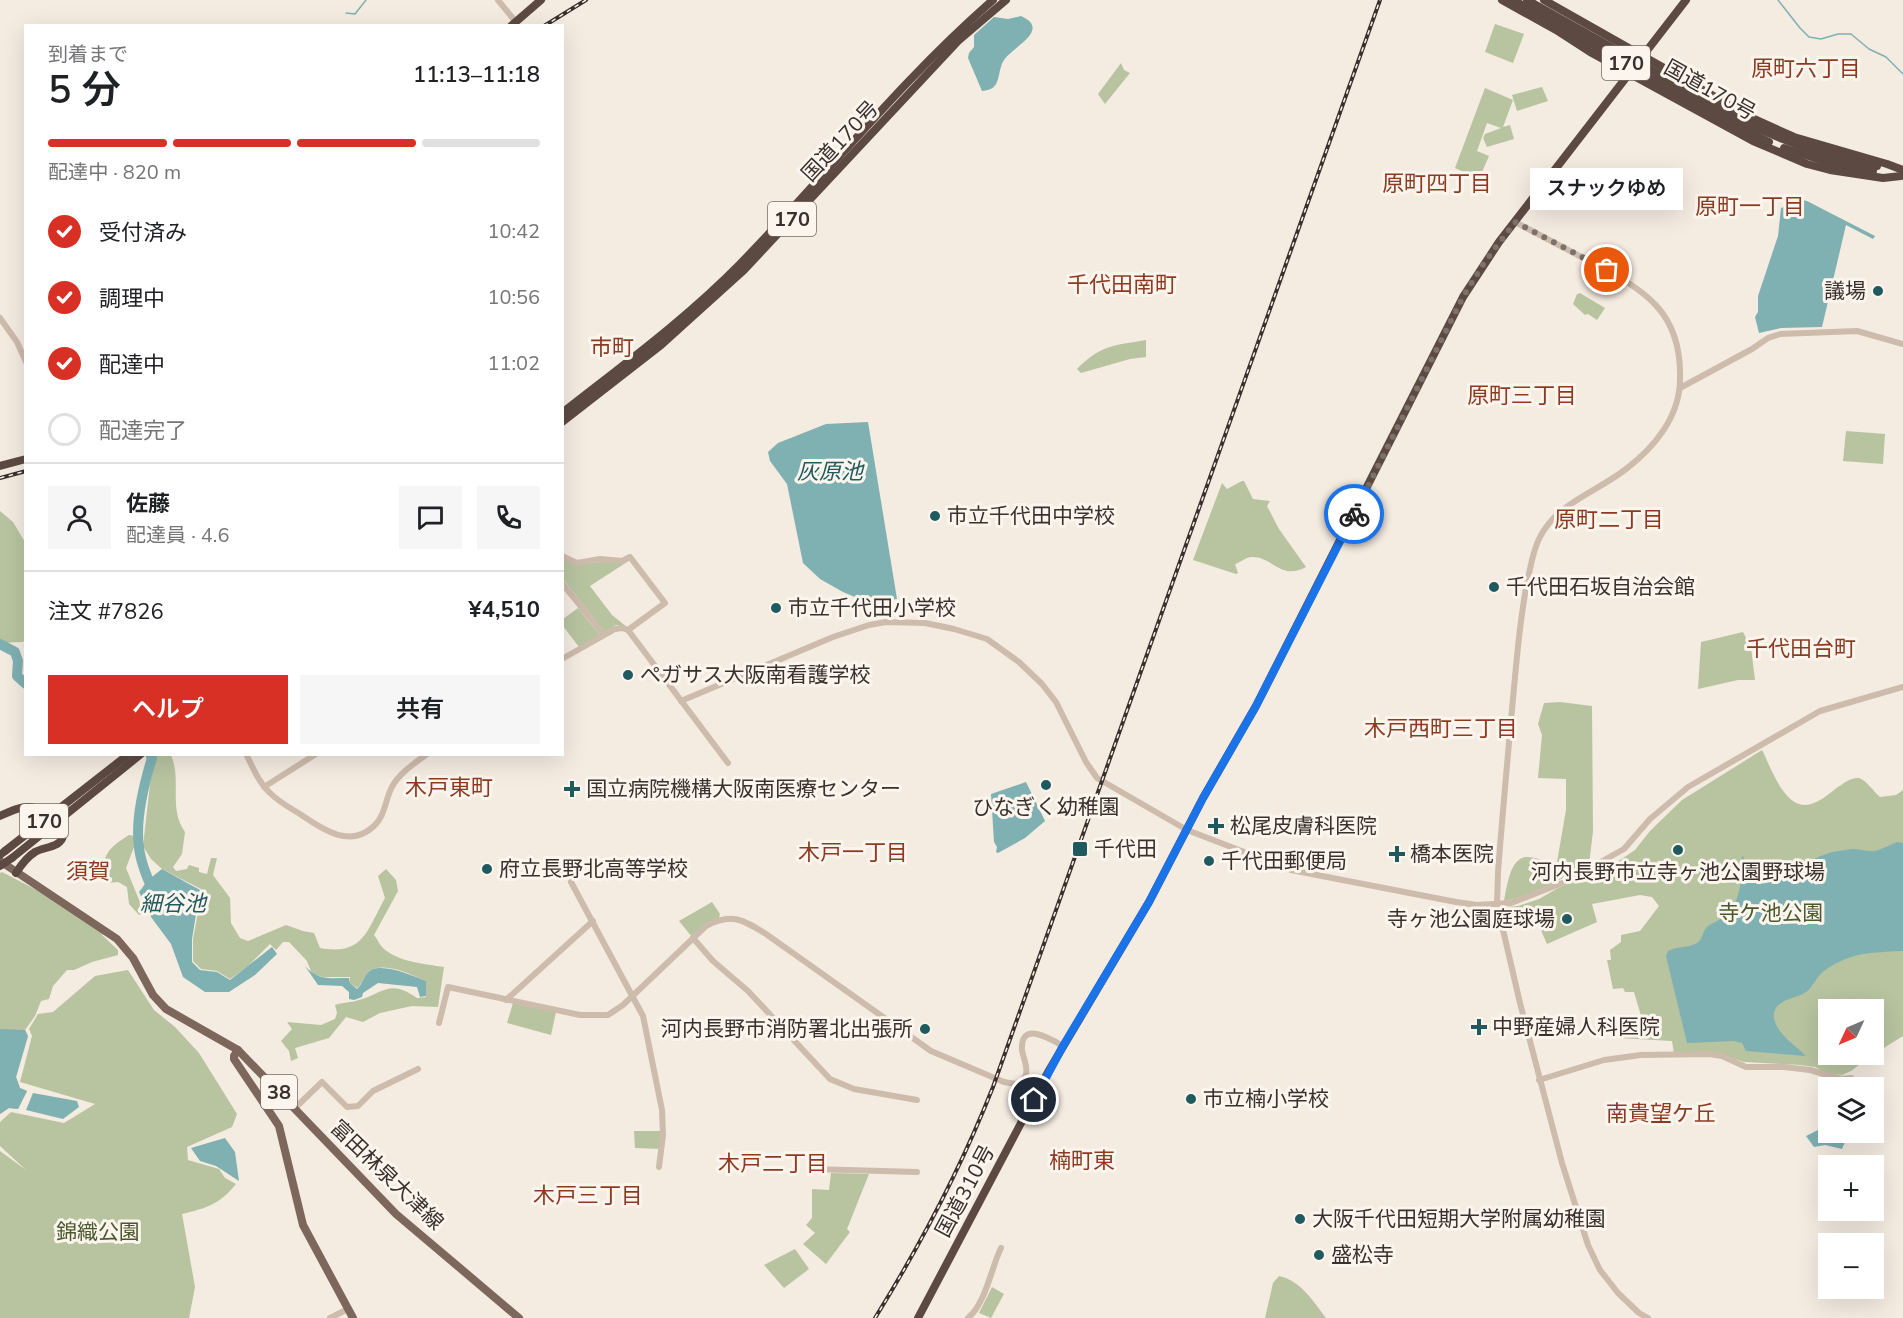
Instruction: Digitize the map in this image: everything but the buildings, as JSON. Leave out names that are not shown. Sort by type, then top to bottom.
[{"type":"highway","points":[[513,23],[541,0]]},
{"type":"highway","name":"国道170号","points":[[564,411],[642,352],[739,265],[918,72],[993,0]]},
{"type":"highway","points":[[1502,0],[1629,74],[1752,141],[1807,164],[1847,174],[1883,178],[1902,173]]},
{"type":"highway","name":"国道170号","points":[[1513,0],[1740,124]]},
{"type":"highway","name":"国道170号","points":[[1527,0],[1768,142],[1807,157],[1864,170],[1902,173]]},
{"type":"highway","points":[[1544,0],[1745,114],[1787,134],[1887,164],[1902,173]]},
{"type":"highway","name":"国道310号","points":[[918,1318],[1063,1046],[1149,902],[1256,706],[1463,297],[1484,263],[1686,0]]},
{"type":"highway","name":"国道170号","points":[[564,420],[661,345],[744,270],[958,41],[1003,1]]},
{"type":"highway","points":[[0,466],[24,460]]},
{"type":"highway","name":"170","points":[[85,794],[127,756]]},
{"type":"highway","name":"170","points":[[0,866],[4,854],[138,756]]},
{"type":"highway","points":[[0,816],[24,806],[30,806],[54,818],[62,830],[61,841],[32,854],[17,871]]},
{"type":"main road","name":"富田林泉大津線","points":[[4,854],[17,871]]},
{"type":"main road","name":"富田林泉大津線","points":[[0,861],[122,944],[133,958],[153,995],[166,1009],[238,1050],[396,1214],[519,1318]]},
{"type":"main road","name":"38","points":[[238,1050],[234,1059],[279,1126],[305,1230],[353,1318]]},
{"type":"street","points":[[498,0],[513,23]]},
{"type":"street","points":[[1515,222],[1625,279],[1647,295],[1665,314],[1674,331],[1679,352],[1679,398],[1673,414],[1652,445],[1623,471],[1565,507],[1555,516],[1545,527],[1533,554],[1521,610],[1497,872],[1497,904],[1539,1080],[1588,1245],[1600,1270],[1618,1293],[1639,1313],[1648,1318]]},
{"type":"street","points":[[0,318],[24,357]]},
{"type":"street","points":[[1680,388],[1768,338],[1780,334],[1857,332],[1903,344]]},
{"type":"street","points":[[564,557],[577,563],[600,560],[622,561],[630,557],[665,603],[628,630]]},
{"type":"street","points":[[564,585],[604,635]]},
{"type":"street","points":[[681,701],[833,637],[869,626],[886,622],[925,623],[954,629],[987,639],[1019,662],[1042,684],[1056,702],[1086,762],[1097,778],[1187,830],[1291,870],[1476,905],[1511,903],[1565,882],[1624,849],[1650,819],[1688,786],[1820,711],[1903,687]]},
{"type":"street","points":[[564,658],[619,628],[628,630],[728,763]]},
{"type":"street","points":[[247,756],[264,787],[279,801],[337,836],[357,836],[373,828],[379,821],[389,793],[399,777],[425,756]]},
{"type":"street","points":[[264,787],[313,756]]},
{"type":"street","points":[[571,882],[643,1016],[662,1110],[663,1135],[659,1167]]},
{"type":"street","points":[[439,1023],[448,987],[580,1015],[608,1015],[633,996],[706,926],[715,921],[732,918],[742,920],[766,934],[932,1051],[1011,1084],[1020,1082],[1026,1074],[1023,1047],[1025,1039],[1030,1035],[1041,1034],[1063,1046]]},
{"type":"street","points":[[506,1000],[592,921]]},
{"type":"street","points":[[693,938],[713,961],[748,992],[830,1079],[854,1089],[917,1100]]},
{"type":"street","points":[[1539,1080],[1604,1060],[1641,1055],[1709,1054],[1722,1056],[1746,1067],[1784,1067],[1810,1070],[1834,1077]]},
{"type":"street","points":[[295,1108],[321,1082],[346,1107],[357,1106],[373,1091],[418,1070]]},
{"type":"street","points":[[811,1169],[917,1172]]},
{"type":"street","points":[[968,1318],[993,1274],[1001,1248]]},
{"type":"street","points":[[330,1318],[348,1309]]},
{"type":"green space","points":[[1495,24],[1524,34],[1513,63],[1485,52]]},
{"type":"green space","points":[[1121,63],[1124,70],[1130,73],[1105,104],[1098,94]]},
{"type":"green space","points":[[1542,87],[1548,101],[1517,111],[1512,95]]},
{"type":"green space","points":[[1485,88],[1513,100],[1503,127],[1510,125],[1514,139],[1487,147],[1483,138],[1485,134],[1501,128],[1487,123],[1477,151],[1489,156],[1479,179],[1455,168]]},
{"type":"green space","points":[[1580,293],[1605,308],[1597,320],[1588,314],[1585,315],[1573,304],[1577,294]]},
{"type":"green space","points":[[1146,340],[1146,357],[1130,359],[1081,373],[1077,369],[1108,347]]},
{"type":"green space","points":[[1846,431],[1885,434],[1883,464],[1843,461]]},
{"type":"green space","points":[[1242,481],[1253,499],[1270,501],[1267,506],[1279,529],[1306,567],[1297,571],[1283,570],[1265,560],[1250,557],[1235,564],[1238,573],[1236,574],[1193,560],[1222,483],[1227,489]]},
{"type":"green space","points":[[0,511],[13,522],[24,540],[24,642],[0,643]]},
{"type":"green space","points":[[564,560],[577,565],[627,562],[590,586],[612,615],[627,627],[616,625],[605,632],[564,580]]},
{"type":"green space","points":[[578,608],[600,635],[579,647],[564,627],[564,618]]},
{"type":"green space","points":[[1743,632],[1751,648],[1755,680],[1738,680],[1698,689],[1701,642]]},
{"type":"green space","points":[[1560,702],[1592,706],[1593,831],[1589,865],[1537,891],[1504,901],[1510,873],[1517,861],[1528,857],[1557,862],[1566,810],[1566,779],[1538,778],[1542,735],[1538,724],[1544,703]]},
{"type":"green space","name":"寺ケ池公園","points":[[1762,750],[1786,795],[1802,805],[1818,801],[1845,782],[1856,778],[1864,781],[1880,797],[1896,795],[1903,790],[1903,1036],[1884,1048],[1884,999],[1818,999],[1818,1065],[1859,1065],[1842,1075],[1800,1065],[1744,1062],[1721,1054],[1674,1054],[1672,1041],[1618,1038],[1642,1029],[1642,1019],[1634,992],[1625,992],[1623,988],[1613,989],[1607,960],[1611,960],[1610,950],[1621,942],[1621,935],[1640,931],[1659,906],[1652,897],[1640,895],[1592,904],[1597,922],[1547,944],[1535,917],[1503,913],[1506,907],[1518,906],[1539,899],[1617,862],[1635,850],[1650,831],[1682,800]]},
{"type":"green space","points":[[153,756],[171,756],[174,765],[177,813],[185,832],[182,854],[173,867],[176,871],[187,869],[189,865],[207,874],[211,858],[217,858],[213,875],[230,898],[231,923],[240,938],[248,941],[286,925],[314,933],[320,948],[346,948],[355,944],[368,930],[385,898],[378,876],[386,869],[396,880],[398,891],[374,935],[382,947],[395,956],[412,962],[444,967],[438,1007],[412,1006],[380,1013],[363,1022],[346,1017],[329,1038],[295,1048],[298,1058],[291,1061],[289,1051],[281,1041],[292,1029],[287,1022],[321,1025],[335,1019],[337,1013],[335,1005],[359,1000],[388,989],[400,989],[417,998],[426,997],[426,981],[392,968],[377,968],[365,976],[357,988],[350,983],[350,977],[323,977],[312,974],[307,961],[289,942],[283,942],[276,950],[270,944],[247,967],[230,979],[217,971],[201,969],[193,961],[193,939],[201,889],[162,869],[151,859],[143,846],[155,761]]},
{"type":"green space","points":[[129,835],[135,836],[134,847],[126,868],[144,912],[139,915],[129,904],[127,887],[118,882],[106,883],[104,874],[105,860],[110,849]]},
{"type":"green space","points":[[0,873],[50,897],[103,934],[118,950],[118,955],[74,970],[67,970],[53,986],[49,999],[41,1001],[35,1016],[25,1030],[28,1036],[16,1077],[20,1088],[27,1091],[18,1109],[9,1108],[0,1114]]},
{"type":"green space","points":[[712,902],[720,914],[719,918],[692,937],[679,921]]},
{"type":"green space","name":"錦織公園","points":[[128,970],[154,1010],[175,1027],[199,1053],[237,1114],[232,1127],[187,1147],[188,1160],[219,1169],[225,1178],[236,1184],[212,1204],[182,1214],[195,1287],[189,1318],[0,1318],[0,1151],[26,1170],[0,1146],[0,1122],[11,1112],[64,1123],[95,1104],[20,1082],[32,1036],[29,1029],[38,1014],[53,1012],[95,976]]},
{"type":"green space","points":[[513,1003],[556,1012],[551,1035],[507,1023]]},
{"type":"green space","points":[[634,1131],[662,1131],[661,1149],[635,1148]]},
{"type":"green space","points":[[831,1173],[869,1174],[847,1229],[850,1232],[826,1264],[803,1244],[815,1233],[806,1225],[812,1218],[812,1189],[829,1190]]},
{"type":"green space","points":[[795,1249],[809,1269],[784,1288],[764,1265]]},
{"type":"green space","points":[[1279,1276],[1287,1278],[1300,1287],[1326,1318],[1265,1318],[1273,1283]]},
{"type":"green space","points":[[992,1287],[1004,1294],[991,1318],[979,1313]]},
{"type":"water","points":[[1021,16],[1033,27],[1031,33],[1004,60],[996,84],[989,90],[982,91],[968,58],[974,47],[974,35],[994,17],[1008,19]]},
{"type":"water","points":[[1802,200],[1875,236],[1873,239],[1846,225],[1822,327],[1781,328],[1759,333],[1755,317],[1758,312],[1758,296],[1778,236],[1781,208]]},
{"type":"water","name":"灰原池","points":[[868,422],[897,599],[871,602],[843,592],[820,579],[803,563],[787,484],[770,461],[768,452],[778,443],[826,424]]},
{"type":"water","points":[[1026,782],[1045,821],[1025,838],[998,853],[994,842],[991,794]]},
{"type":"water","points":[[1897,842],[1903,843],[1903,951],[1862,954],[1834,964],[1824,971],[1806,992],[1779,1004],[1774,1012],[1778,1029],[1806,1056],[1746,1051],[1742,1043],[1734,1041],[1687,1043],[1666,956],[1672,949],[1698,943],[1708,926],[1721,919],[1730,910],[1740,888],[1742,855],[1752,869],[1762,876],[1772,878],[1783,876],[1829,853],[1852,849],[1875,851]]},
{"type":"water","name":"細谷池","points":[[162,869],[200,890],[192,939],[192,962],[200,970],[217,972],[230,980],[272,947],[277,954],[255,975],[229,992],[205,992],[183,977],[171,944],[151,917],[139,892],[148,880]]},
{"type":"water","points":[[305,966],[320,976],[349,978],[350,983],[357,989],[371,970],[384,968],[399,971],[426,981],[426,996],[420,997],[417,987],[378,983],[363,993],[362,997],[349,999],[349,992],[342,986],[318,985]]},
{"type":"water","points":[[0,1029],[25,1030],[28,1036],[16,1077],[20,1088],[27,1091],[18,1109],[9,1108],[0,1114]]},
{"type":"water","points":[[33,1093],[77,1101],[79,1107],[63,1119],[26,1110]]},
{"type":"water","points":[[1818,1130],[1818,1143],[1845,1143],[1842,1149],[1825,1145],[1814,1147],[1806,1136]]},
{"type":"water","points":[[225,1138],[235,1152],[239,1181],[216,1166],[200,1161],[191,1148]]},
{"type":"waterway","points":[[346,13],[355,14],[366,0]]},
{"type":"waterway","points":[[1778,0],[1809,37],[1821,39],[1838,34],[1851,34],[1869,49],[1886,57],[1903,74]]},
{"type":"waterway","points":[[0,644],[15,652],[18,661],[17,676],[24,682]]},
{"type":"waterway","points":[[151,756],[141,802],[138,836],[143,864],[154,892]]},
{"type":"railway","points":[[547,24],[586,0]]},
{"type":"railway","points":[[875,1318],[939,1205],[968,1147],[993,1087],[1380,0]]},
{"type":"railway","points":[[0,478],[24,472]]},
{"type":"way so far","points":[[1354,514],[1463,297],[1484,263],[1515,222],[1607,270]]},
{"type":"place","name":"スナックゆめ","points":[[1607,270]]},
{"type":"place","name":"議場","points":[[1878,291]]},
{"type":"place","name":"市立千代田中学校","points":[[935,516]]},
{"type":"place","name":"千代田石坂自治会館","points":[[1494,587]]},
{"type":"place","name":"市立千代田小学校","points":[[776,608]]},
{"type":"place","name":"ぺガサス大阪南看護学校","points":[[628,675]]},
{"type":"place","name":"ひなぎく幼稚園","points":[[1046,785]]},
{"type":"place","name":"国立病院機構大阪南医療センター","points":[[572,789]]},
{"type":"place","name":"松尾皮膚科医院","points":[[1216,826]]},
{"type":"place","name":"千代田","points":[[1080,849]]},
{"type":"place","name":"河内長野市立寺ヶ池公園野球場","points":[[1678,850]]},
{"type":"place","name":"橋本医院","points":[[1397,854]]},
{"type":"place","name":"千代田郵便局","points":[[1209,861]]},
{"type":"place","name":"府立長野北高等学校","points":[[487,869]]},
{"type":"place","name":"寺ヶ池公園庭球場","points":[[1567,919]]},
{"type":"place","name":"中野産婦人科医院","points":[[1479,1027]]},
{"type":"place","name":"河内長野市消防署北出張所","points":[[925,1029]]},
{"type":"place","name":"市立楠小学校","points":[[1191,1099]]},
{"type":"place","name":"大阪千代田短期大学附属幼稚園","points":[[1300,1219]]},
{"type":"place","name":"盛松寺","points":[[1319,1255]]},
{"type":"district","name":"原町六丁目","points":[[1806,69]]},
{"type":"district","name":"原町四丁目","points":[[1437,184]]},
{"type":"district","name":"原町一丁目","points":[[1750,207]]},
{"type":"district","name":"千代田南町","points":[[1122,285]]},
{"type":"district","name":"市町","points":[[612,348]]},
{"type":"district","name":"原町三丁目","points":[[1522,396]]},
{"type":"district","name":"原町二丁目","points":[[1609,520]]},
{"type":"district","name":"千代田台町","points":[[1801,649]]},
{"type":"district","name":"木戸西町三丁目","points":[[1441,729]]},
{"type":"district","name":"木戸東町","points":[[449,788]]},
{"type":"district","name":"木戸一丁目","points":[[853,853]]},
{"type":"district","name":"須賀","points":[[88,872]]},
{"type":"district","name":"南貴望ケ丘","points":[[1661,1114]]},
{"type":"district","name":"楠町東","points":[[1082,1161]]},
{"type":"district","name":"木戸二丁目","points":[[773,1164]]},
{"type":"district","name":"木戸三丁目","points":[[588,1196]]},
{"type":"route","points":[[1034,1100],[1063,1046],[1149,902],[1203,798],[1256,706],[1354,514]]}]
